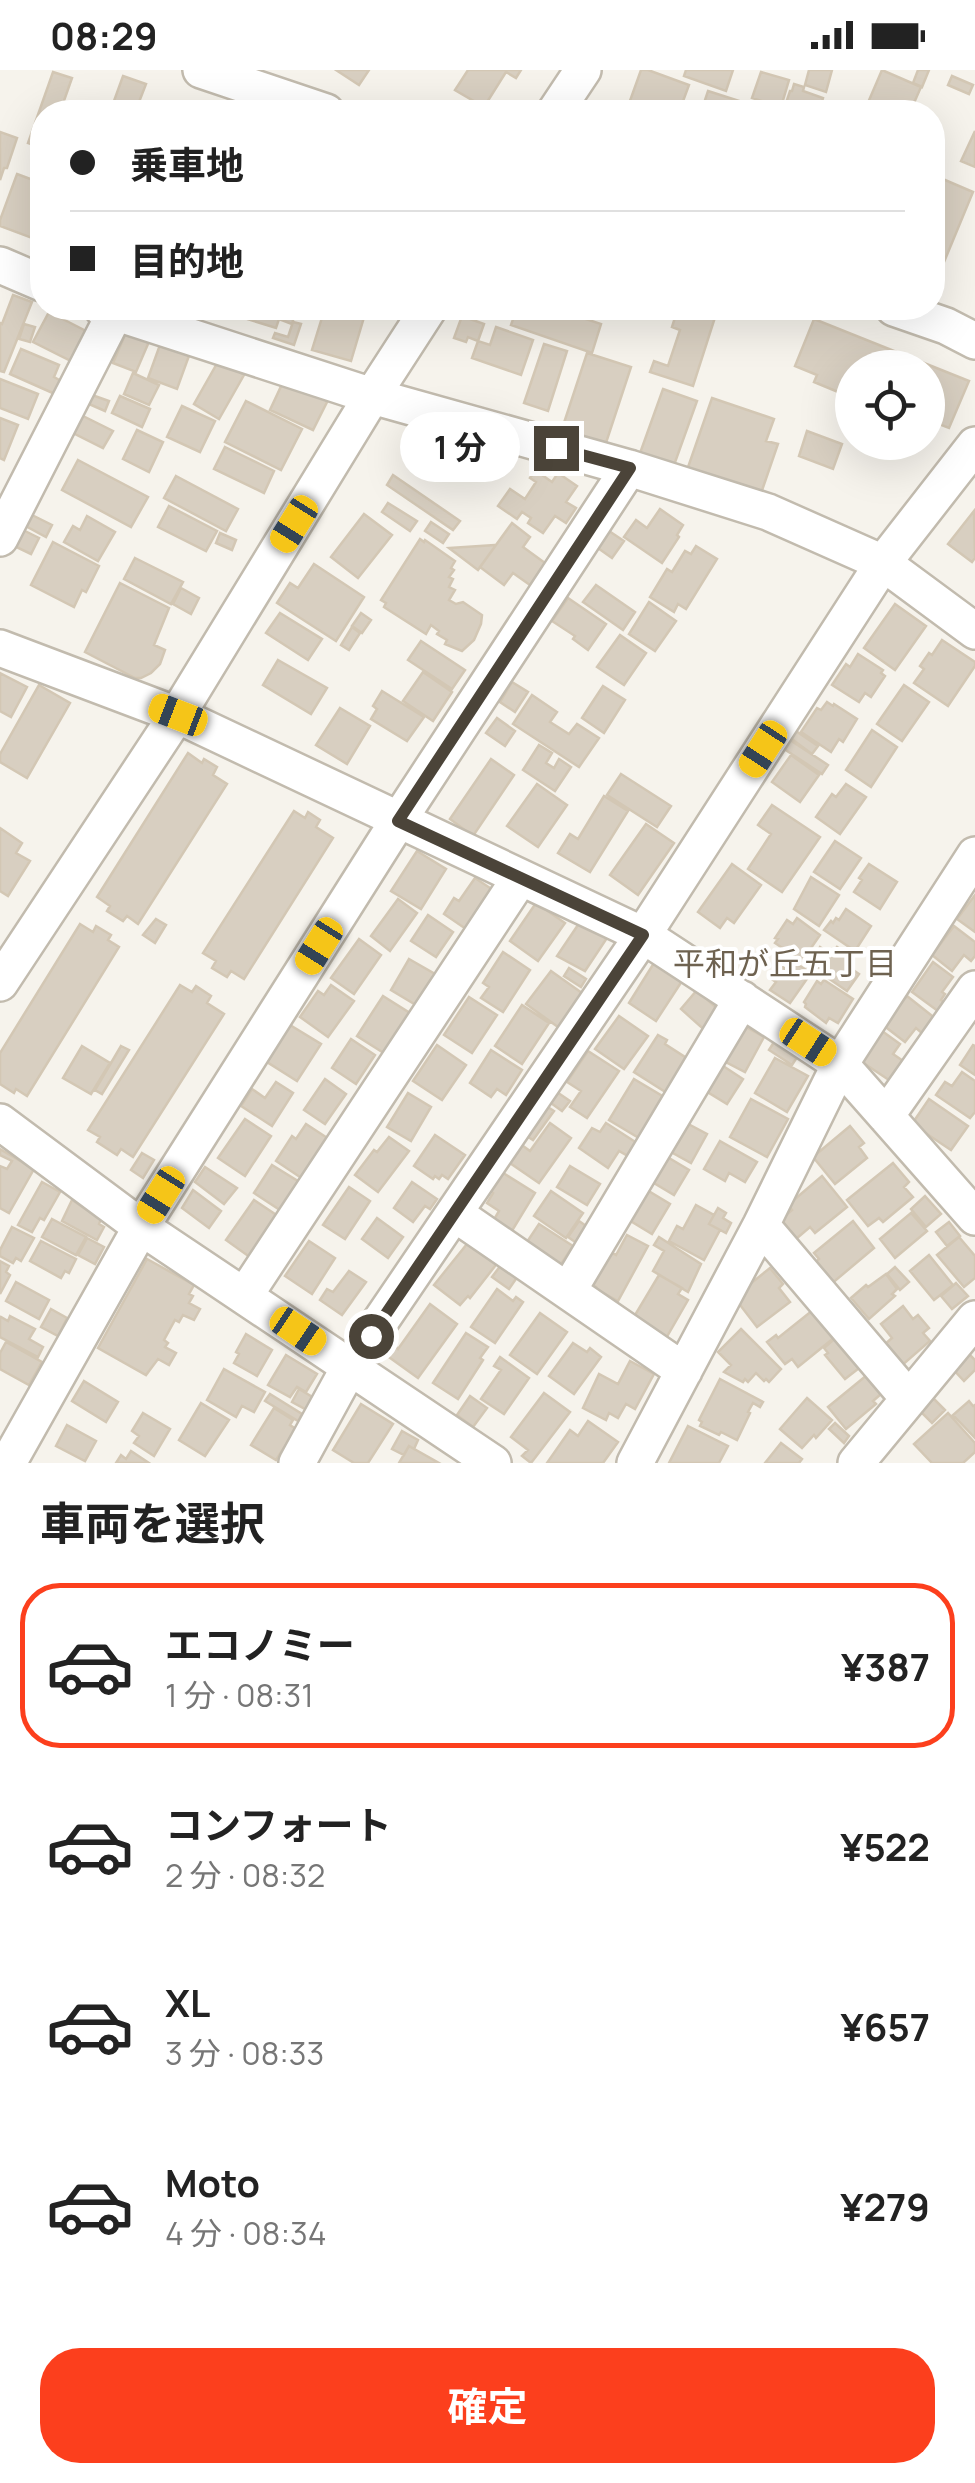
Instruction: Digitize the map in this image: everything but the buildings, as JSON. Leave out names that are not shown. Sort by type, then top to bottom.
[{"type":"street","points":[[202,70],[291,100]]},
{"type":"street","points":[[563,100],[583,70]]},
{"type":"street","points":[[0,265],[30,277]]},
{"type":"street","points":[[0,538],[104,320]]},
{"type":"street","points":[[140,320],[372,396],[630,468],[768,512],[883,563],[975,631]]},
{"type":"street","points":[[0,983],[178,715],[421,320]]},
{"type":"street","points":[[929,320],[975,341]]},
{"type":"street","points":[[296,1463],[350,1366],[643,935],[883,563],[975,446]]},
{"type":"street","points":[[8,1463],[141,1226],[398,821],[630,468]]},
{"type":"street","points":[[0,648],[178,715],[643,935],[840,1064],[975,1217]]},
{"type":"street","points":[[635,1463],[761,1225],[840,1064],[975,855]]},
{"type":"street","points":[[244,1295],[520,878]]},
{"type":"street","points":[[886,1116],[975,990]]},
{"type":"street","points":[[568,1291],[742,1000]]},
{"type":"street","points":[[0,1122],[141,1226],[493,1463]]},
{"type":"street","points":[[454,1213],[684,1371]]},
{"type":"street","points":[[761,1225],[908,1399]]},
{"type":"street","points":[[856,1463],[975,1318]]},
{"type":"district","name":"平和が丘五丁目","points":[[785,964]]},
{"type":"route","points":[[371,1336],[643,935],[398,821],[630,468],[556,448]]}]
